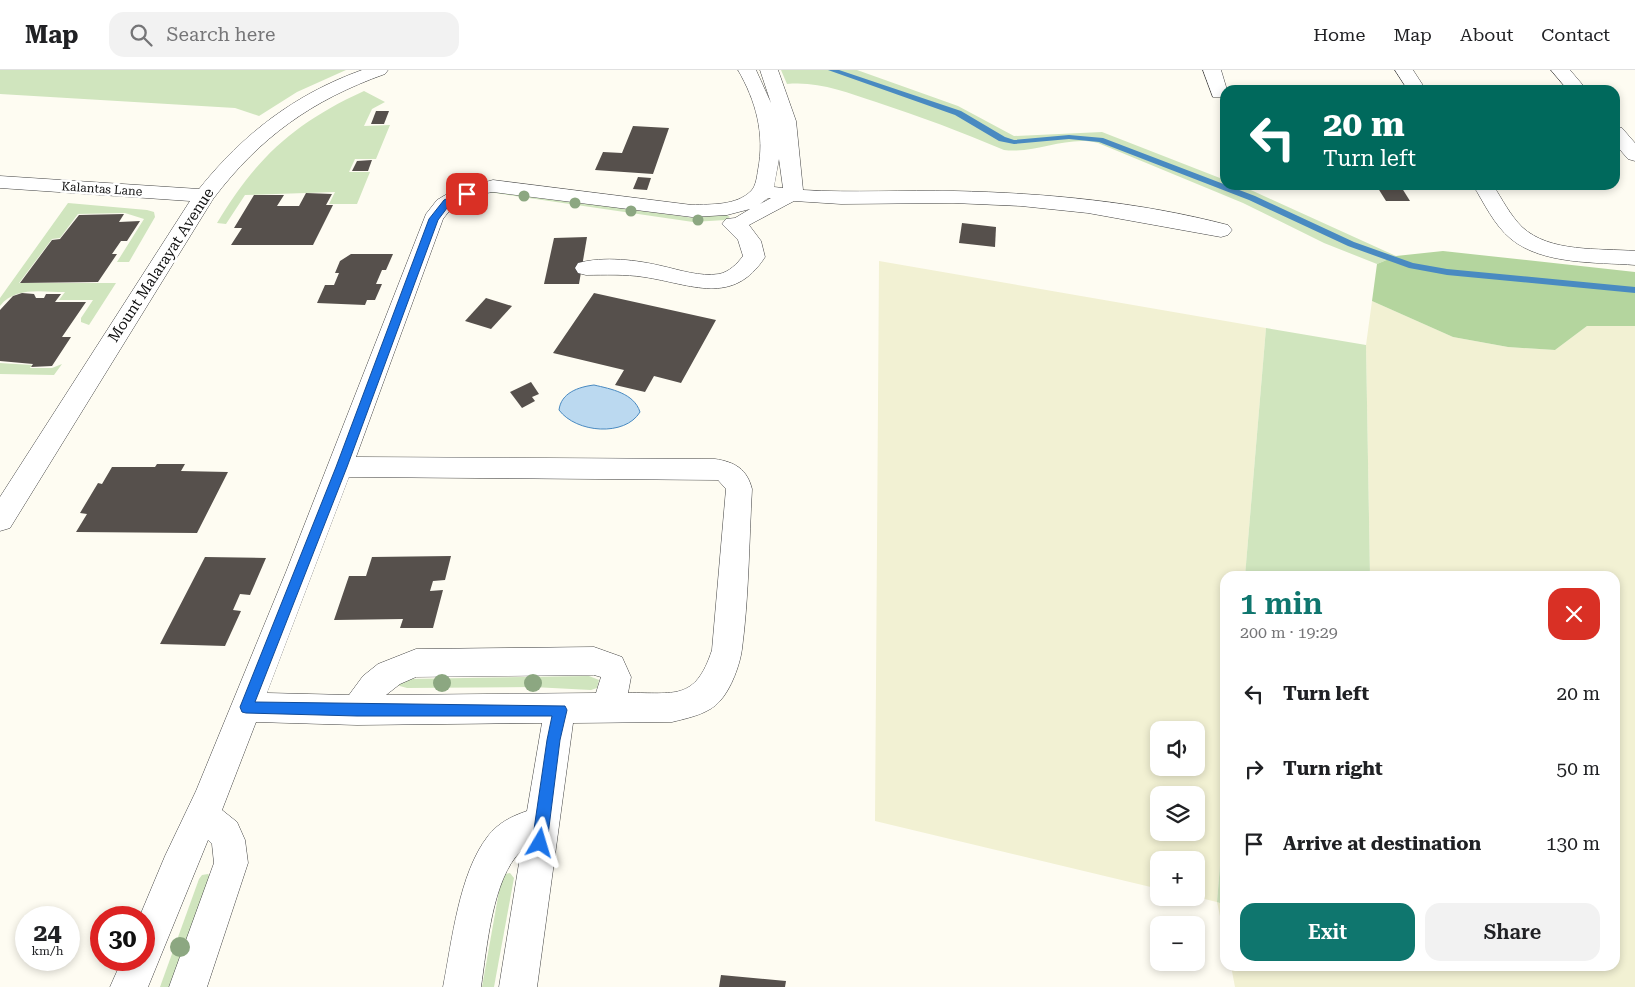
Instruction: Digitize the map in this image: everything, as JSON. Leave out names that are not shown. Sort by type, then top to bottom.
[{"type":"street","name":"Mount Malarayat Avenue","points":[[0,520],[204,196],[226,166],[262,131],[333,88],[379,70]]},
{"type":"street","points":[[155,923],[180,860],[201,819],[246,707],[341,467],[433,219],[441,207],[461,194],[475,188],[501,186],[692,211],[712,210],[742,204],[758,196],[763,190],[767,178],[770,133],[747,70]]},
{"type":"street","points":[[461,194],[690,226],[711,228],[733,224],[784,200],[790,194],[794,183],[788,157],[787,121],[770,70]]},
{"type":"street","points":[[1212,70],[1219,94]]},
{"type":"street","points":[[1404,70],[1414,85]]},
{"type":"street","points":[[1560,70],[1574,85]]},
{"type":"street","points":[[1620,138],[1635,155]]},
{"type":"street","name":"Kalantas Lane","points":[[0,182],[204,196]]},
{"type":"street","points":[[763,190],[790,194],[869,198],[953,197],[1035,201],[1154,215],[1221,230]]},
{"type":"street","points":[[1486,190],[1514,232],[1529,242],[1554,249],[1635,258]]},
{"type":"street","points":[[586,268],[630,268],[700,282],[727,281],[739,276],[754,257],[752,241],[745,232],[733,224]]},
{"type":"street","points":[[246,707],[357,710],[608,709],[685,705],[708,694],[715,685],[727,650],[729,631],[739,489],[738,480],[731,474],[715,469],[341,467]]},
{"type":"street","points":[[357,710],[365,695],[385,676],[416,663],[594,661],[611,667],[616,677],[608,709]]},
{"type":"street","points":[[518,987],[560,710]]},
{"type":"street","points":[[188,987],[231,863],[230,847],[226,835],[217,824],[201,819]]},
{"type":"street","points":[[462,987],[487,870],[501,847],[513,835],[526,827],[542,824]]},
{"type":"street","points":[[130,987],[136,971]]},
{"type":"green space","points":[[0,70],[346,70],[297,92],[259,116],[235,108],[0,94]]},
{"type":"green space","points":[[781,70],[857,70],[958,106],[1014,136],[1102,132],[1220,178],[1220,190],[1250,190],[1396,256],[1377,264],[1324,243],[1243,203],[1098,143],[1075,141],[1016,151],[1004,150],[924,119],[843,91],[810,84],[787,84]]},
{"type":"green space","points":[[364,91],[385,102],[372,109],[364,126],[390,125],[376,159],[355,159],[349,172],[370,172],[357,204],[329,204],[335,192],[245,195],[226,224],[217,223],[247,179],[279,145],[317,116]]},
{"type":"green space","points":[[492,190],[694,218],[725,214],[730,217],[725,220],[693,222],[488,192]]},
{"type":"green space","points":[[68,203],[147,210],[154,212],[155,217],[129,262],[117,262],[144,219],[125,213],[78,214],[60,238],[52,239],[19,283],[116,283],[89,325],[81,322],[81,318],[93,300],[59,300],[65,292],[38,291],[21,293],[13,295],[0,306],[0,298]]},
{"type":"green space","points":[[1443,251],[1635,272],[1635,326],[1587,326],[1555,350],[1508,347],[1453,337],[1372,301],[1377,264],[1396,256]]},
{"type":"green space","points":[[879,261],[1266,328],[1245,571],[1220,571],[1220,866],[1217,902],[1205,899],[1205,851],[1150,851],[1150,887],[875,821]]},
{"type":"green space","points":[[1372,301],[1453,337],[1508,347],[1555,350],[1587,326],[1635,326],[1635,987],[1235,987],[1232,971],[1620,971],[1620,571],[1370,571],[1366,345]]},
{"type":"green space","points":[[1266,328],[1366,345],[1370,571],[1245,571]]},
{"type":"green space","points":[[0,363],[32,365],[30,368],[52,368],[62,364],[54,375],[0,374]]},
{"type":"green space","points":[[589,676],[599,680],[597,688],[591,690],[533,687],[407,688],[396,685],[409,679]]},
{"type":"green space","points":[[1220,866],[1220,903],[1217,902]]},
{"type":"green space","points":[[510,873],[514,878],[494,987],[482,987],[501,880],[505,874]]},
{"type":"green space","points":[[208,874],[210,876],[172,987],[160,987],[199,879],[202,875]]},
{"type":"green space","points":[[1217,902],[1220,903],[1220,916]]},
{"type":"water","points":[[594,385],[614,390],[627,396],[633,400],[640,412],[633,420],[623,425],[600,429],[577,424],[559,410],[563,399],[571,392],[582,387]]},
{"type":"building","points":[[376,111],[389,111],[384,124],[371,124]]},
{"type":"building","points":[[633,126],[669,128],[653,174],[595,170],[603,152],[622,153]]},
{"type":"building","points":[[372,160],[368,171],[352,171],[357,161]]},
{"type":"building","points":[[638,177],[651,178],[647,190],[633,189]]},
{"type":"building","points":[[1379,190],[1403,190],[1410,201],[1386,201]]},
{"type":"building","points":[[306,193],[332,194],[326,205],[333,205],[313,245],[231,245],[242,228],[234,228],[254,195],[284,195],[277,206],[299,206]]},
{"type":"building","points":[[124,214],[119,222],[140,221],[127,241],[121,241],[112,254],[117,254],[98,282],[20,283],[52,240],[60,239],[79,215]]},
{"type":"building","points":[[962,223],[996,227],[995,247],[959,243]]},
{"type":"building","points":[[587,237],[579,284],[544,284],[554,238]]},
{"type":"building","points":[[351,254],[393,254],[386,270],[382,270],[376,284],[382,284],[375,300],[367,300],[365,305],[317,303],[325,285],[334,285],[339,273],[335,273],[340,261]]},
{"type":"building","points":[[22,293],[34,294],[36,298],[44,298],[46,294],[61,294],[55,302],[86,302],[62,337],[71,337],[52,366],[31,367],[33,364],[0,361],[0,310],[13,296]]},
{"type":"building","points":[[594,293],[716,320],[681,383],[654,376],[645,392],[615,385],[624,370],[553,353]]},
{"type":"building","points":[[486,298],[512,306],[491,329],[465,321]]},
{"type":"building","points":[[531,382],[539,394],[532,397],[535,401],[522,408],[510,392]]},
{"type":"building","points":[[157,464],[185,464],[181,471],[228,472],[197,533],[76,532],[87,514],[80,513],[98,483],[102,484],[112,467],[155,467]]},
{"type":"building","points":[[451,556],[445,580],[433,581],[430,591],[443,590],[433,628],[400,628],[403,619],[334,620],[349,576],[366,576],[372,557]]},
{"type":"building","points":[[205,557],[266,558],[250,595],[240,594],[233,610],[241,611],[225,646],[160,644]]},
{"type":"building","points":[[721,975],[786,981],[785,987],[719,987]]},
{"type":"waterway","points":[[832,70],[958,113],[1002,139],[1014,142],[1069,137],[1100,140],[1220,186]]},
{"type":"waterway","points":[[1231,190],[1351,244],[1412,266],[1447,272],[1635,290]]},
{"type":"route","points":[[467,194],[461,194],[447,202],[433,219],[341,467],[246,707],[357,710],[560,710],[550,766],[540,843]]}]
